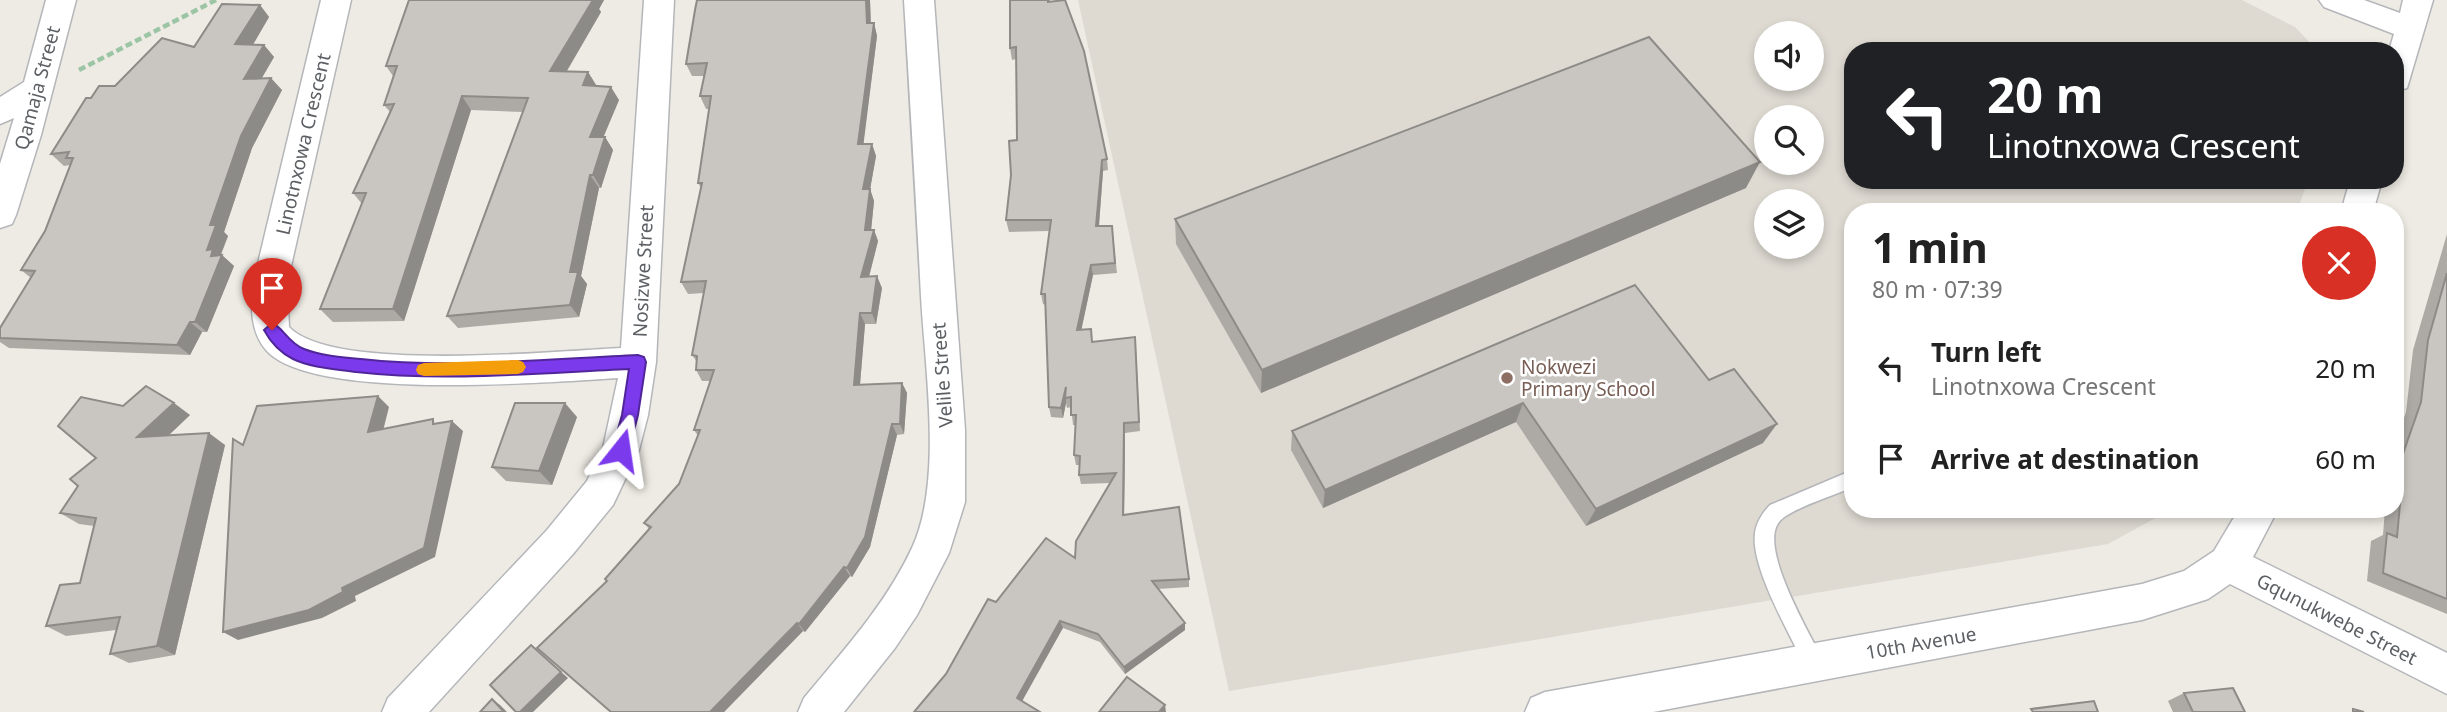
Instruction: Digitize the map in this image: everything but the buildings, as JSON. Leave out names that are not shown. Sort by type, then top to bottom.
[{"type":"street","name":"Qamaja Street","points":[[0,215],[61,0]]},
{"type":"street","name":"Linotnxowa Crescent","points":[[336,0],[270,284],[268,308],[272,330],[280,343],[299,354],[327,362],[393,369],[443,370],[638,362]]},
{"type":"street","name":"Nosizwe Street","points":[[402,712],[560,542],[600,493],[621,450],[630,415],[638,362],[659,0]]},
{"type":"street","name":"Velile Street","points":[[818,712],[881,635],[903,602],[930,553],[946,502],[947,430],[919,0]]},
{"type":"street","points":[[2334,0],[2411,29]]},
{"type":"street","points":[[2404,53],[2418,0]]},
{"type":"street","points":[[0,112],[37,89]]},
{"type":"street","name":"10th Avenue","points":[[1545,712],[2142,602],[2194,586],[2228,564],[2254,518]]},
{"type":"street","name":"Gqunukwebe Street","points":[[2228,564],[2447,674]]},
{"type":"lane","points":[[1814,663],[1772,570],[1764,535],[1769,518],[1777,511],[1844,482]]},
{"type":"path","points":[[37,89],[117,53],[216,0]]},
{"type":"shaded area","name":"Nokwezi Primary School","points":[[1078,0],[2242,0],[2295,27],[2309,42],[1844,42],[1844,189],[2305,189],[2300,203],[1844,203],[1844,518],[2156,518],[2108,544],[1229,691]]},
{"type":"slow traffic","points":[[424,370],[518,367]]},
{"type":"place","name":"Nokwezi Primary School","points":[[1507,378]]},
{"type":"route","points":[[272,330],[280,343],[299,354],[327,362],[393,369],[443,370],[638,362],[630,415],[621,450]]}]
